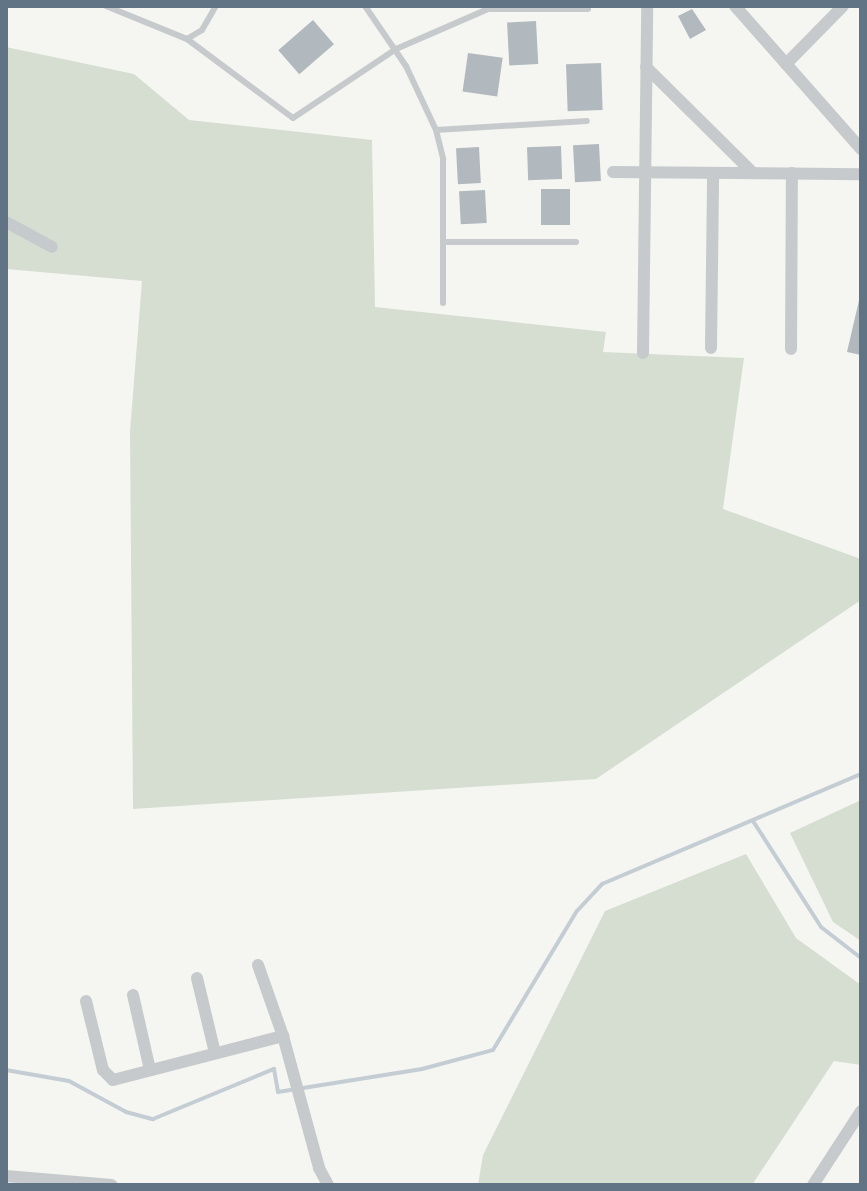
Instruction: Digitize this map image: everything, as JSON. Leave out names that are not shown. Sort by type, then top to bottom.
[{"type":"street","points":[[643,353],[647,6]]},
{"type":"street","points":[[786,64],[843,6]]},
{"type":"street","points":[[740,8],[861,149]]},
{"type":"street","points":[[646,67],[753,173]]},
{"type":"street","points":[[613,172],[861,174]]},
{"type":"street","points":[[711,348],[713,173]]},
{"type":"street","points":[[791,349],[792,173]]},
{"type":"street","points":[[6,222],[52,247]]},
{"type":"street","points":[[258,965],[283,1036],[319,1168],[328,1185]]},
{"type":"street","points":[[197,978],[215,1053]]},
{"type":"street","points":[[133,995],[150,1070]]},
{"type":"street","points":[[86,1001],[103,1070],[113,1080],[283,1036]]},
{"type":"street","points":[[813,1185],[861,1111]]},
{"type":"street","points":[[6,1176],[56,1183],[112,1185]]},
{"type":"lane","points":[[106,6],[187,39],[293,118],[396,49],[488,9],[588,9]]},
{"type":"lane","points":[[187,39],[202,30],[216,6]]},
{"type":"lane","points":[[365,6],[396,49],[436,130],[443,159],[443,303]]},
{"type":"lane","points":[[436,130],[587,121]]},
{"type":"lane","points":[[443,242],[576,242]]},
{"type":"shaded area","points":[[6,47],[134,74],[189,120],[372,140],[375,307],[606,332],[603,352],[744,358],[723,509],[861,559],[861,600],[596,779],[133,809],[130,431],[142,281],[6,269]]},
{"type":"shaded area","points":[[861,800],[861,941],[833,922],[790,833]]},
{"type":"shaded area","points":[[746,854],[796,938],[861,985],[861,1065],[834,1061],[752,1185],[478,1185],[483,1155],[605,911]]},
{"type":"building","points":[[692,9],[706,30],[690,39],[678,16]]},
{"type":"building","points":[[313,20],[334,44],[299,74],[278,50]]},
{"type":"building","points":[[536,21],[538,64],[509,65],[507,23]]},
{"type":"building","points":[[468,53],[503,58],[497,96],[463,92]]},
{"type":"building","points":[[601,63],[603,110],[568,111],[566,64]]},
{"type":"building","points":[[599,144],[601,181],[575,182],[573,145]]},
{"type":"building","points":[[561,146],[562,179],[528,180],[527,147]]},
{"type":"building","points":[[479,147],[481,183],[458,184],[456,148]]},
{"type":"building","points":[[541,189],[570,189],[570,225],[541,225]]},
{"type":"building","points":[[485,190],[487,223],[461,224],[459,191]]},
{"type":"building","points":[[861,296],[861,355],[847,352]]},
{"type":"waterway","points":[[6,1070],[69,1081],[126,1112],[153,1119],[274,1069],[278,1092],[422,1069],[493,1050],[577,911],[602,884],[861,774]]},
{"type":"waterway","points":[[753,821],[821,927],[861,958]]}]
